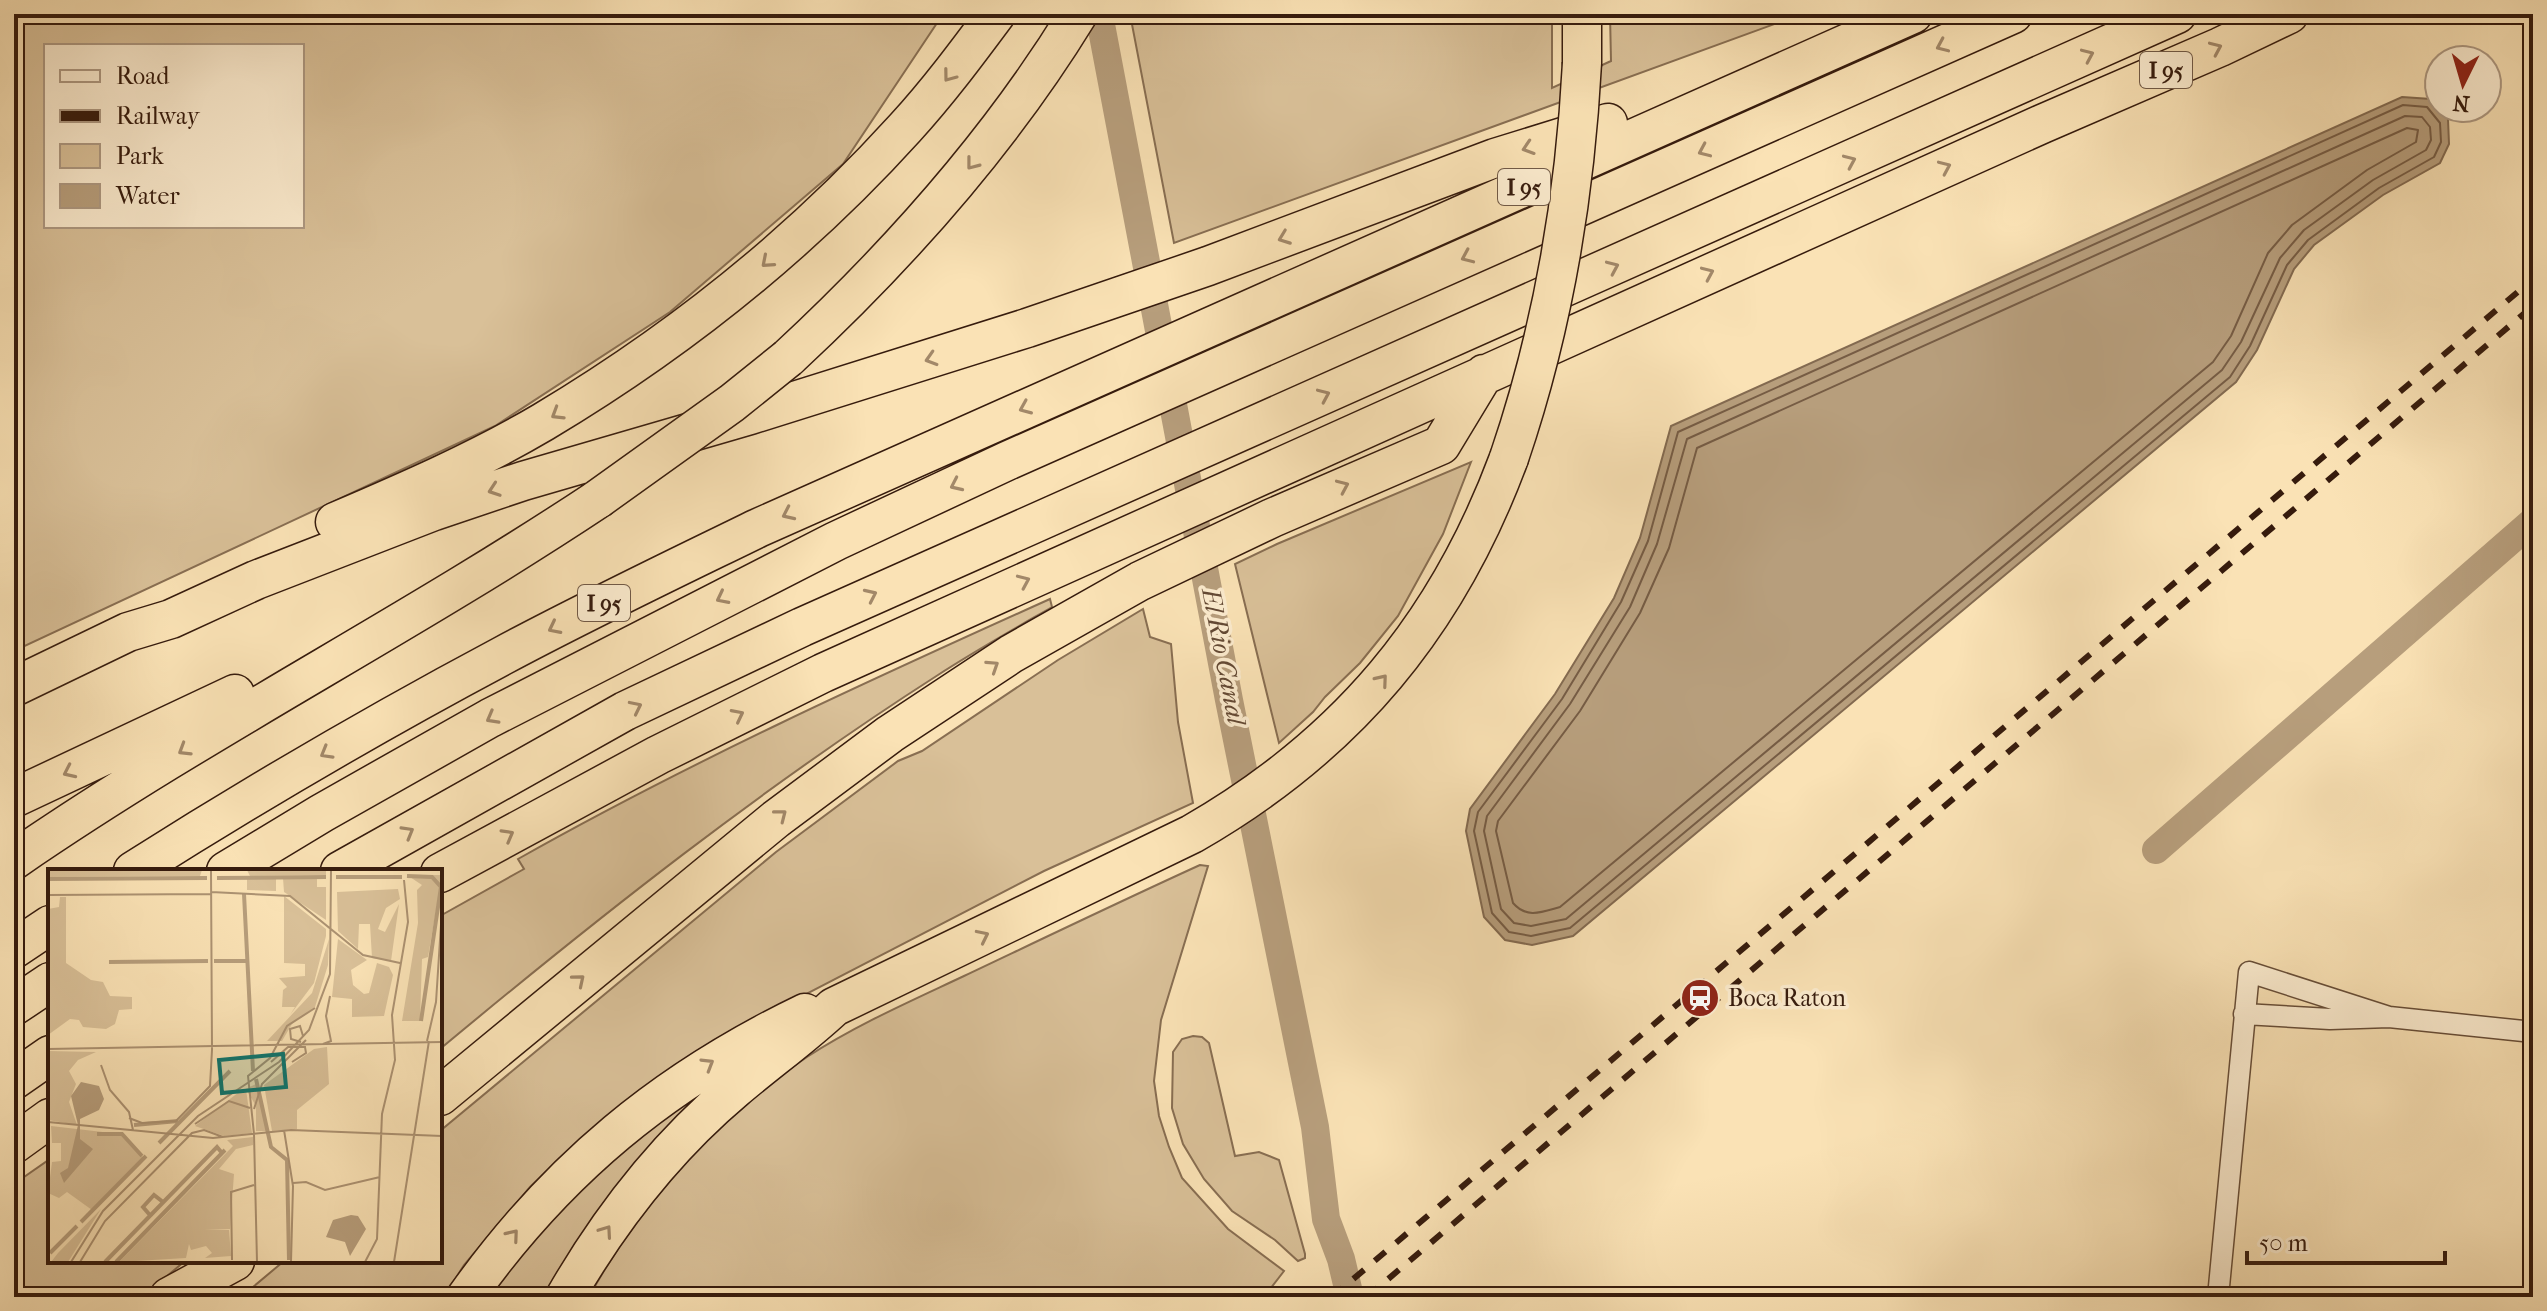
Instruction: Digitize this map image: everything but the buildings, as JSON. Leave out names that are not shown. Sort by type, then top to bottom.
[{"type":"highway","points":[[128,632],[171,596],[448,472],[541,423],[686,328],[781,250],[865,170],[939,89],[996,14]]},
{"type":"highway","points":[[14,860],[228,722],[484,572],[598,499],[711,419],[788,358],[869,280],[933,211],[1036,80],[1078,14]]},
{"type":"highway","points":[[565,1297],[615,1219],[672,1149],[734,1090],[807,1033],[834,1007],[1192,834],[1293,767],[1378,686],[1428,620],[1472,546],[1509,458],[1534,380],[1562,257],[1574,174],[1582,63],[1582,14]]},
{"type":"highway","name":"I 95","points":[[136,869],[332,749],[590,610],[845,488],[1913,14]]},
{"type":"highway","points":[[229,869],[404,766],[598,661],[836,541],[1007,461],[2013,14]]},
{"type":"highway","points":[[344,869],[625,711],[872,595],[2177,14]]},
{"type":"highway","name":"I 95","points":[[442,872],[658,755],[823,673],[2289,14]]},
{"type":"highway","points":[[14,687],[128,632],[171,619],[271,574],[434,511],[563,468],[868,378],[1085,308],[1208,266],[1495,158],[1816,57]]},
{"type":"highway","points":[[442,1094],[727,858],[900,727],[1011,654],[1140,581],[1272,518],[1441,445],[1484,374]]},
{"type":"highway","points":[[14,798],[216,702],[371,638]]},
{"type":"highway","points":[[14,949],[48,926]]},
{"type":"highway","points":[[14,1006],[48,983]]},
{"type":"highway","points":[[466,1297],[533,1212],[563,1180],[632,1119],[733,1049],[813,1009],[834,1007]]},
{"type":"highway","points":[[14,1080],[48,1056]]},
{"type":"highway","points":[[14,1144],[48,1119]]},
{"type":"highway","points":[[169,1297],[231,1263]]},
{"type":"highway","points":[[201,1297],[239,1263]]},
{"type":"street","points":[[2218,1297],[2249,972],[2389,1017]]},
{"type":"street","points":[[2244,1014],[2330,1019],[2389,1017],[2533,1032]]},
{"type":"green space","points":[[14,14],[943,14],[843,164],[670,312],[495,426],[14,651]]},
{"type":"green space","points":[[1130,14],[1552,14],[1552,88],[1611,61],[1610,14],[1802,14],[1174,243]]},
{"type":"green space","points":[[1471,462],[1443,534],[1398,616],[1360,663],[1279,743],[1235,564]]},
{"type":"green space","points":[[1050,599],[1052,607],[938,675],[746,807],[561,950],[442,1047],[442,915],[524,869],[518,859],[583,823],[714,755]]},
{"type":"green space","points":[[1143,609],[1150,637],[1171,644],[1178,722],[1193,803],[1044,871],[723,1037],[656,1079],[575,1144],[530,1187],[464,1265],[444,1297],[241,1297],[282,1263],[442,1263],[442,1129],[776,852],[898,761],[922,751],[1058,660]]},
{"type":"green space","points":[[1200,865],[1208,866],[1161,1020],[1154,1081],[1159,1116],[1182,1178],[1228,1229],[1284,1271],[1264,1297],[589,1297],[632,1229],[684,1164],[744,1106],[807,1057],[884,1014]]},
{"type":"green space","points":[[1202,1037],[1209,1043],[1235,1156],[1259,1152],[1279,1160],[1305,1258],[1298,1261],[1275,1240],[1232,1211],[1204,1179],[1183,1144],[1172,1108],[1173,1052],[1182,1039]]},
{"type":"green space","points":[[701,1091],[707,1100],[552,1297],[490,1297],[533,1239],[581,1186],[627,1146]]},
{"type":"green space","points":[[48,1160],[48,1263],[183,1263],[142,1297],[14,1297],[14,1184]]},
{"type":"water","points":[[2402,97],[2423,98],[2423,124],[2448,124],[2449,144],[2440,163],[2383,195],[2314,245],[2294,269],[2257,350],[2236,382],[1573,936],[1532,945],[1505,940],[1484,917],[1466,831],[1470,809],[1555,694],[1614,598],[1640,538],[1671,426]]},
{"type":"waterway","name":"El Rio Canal","points":[[1099,14],[1229,700],[1315,1127],[1326,1219],[1341,1259],[1350,1297]]},
{"type":"waterway","points":[[2156,850],[2533,521]]},
{"type":"railway","points":[[1332,1297],[2533,279]]},
{"type":"railway","points":[[1367,1297],[2533,306]]},
{"type":"place","name":"Boca Raton","points":[[1700,998]]}]
